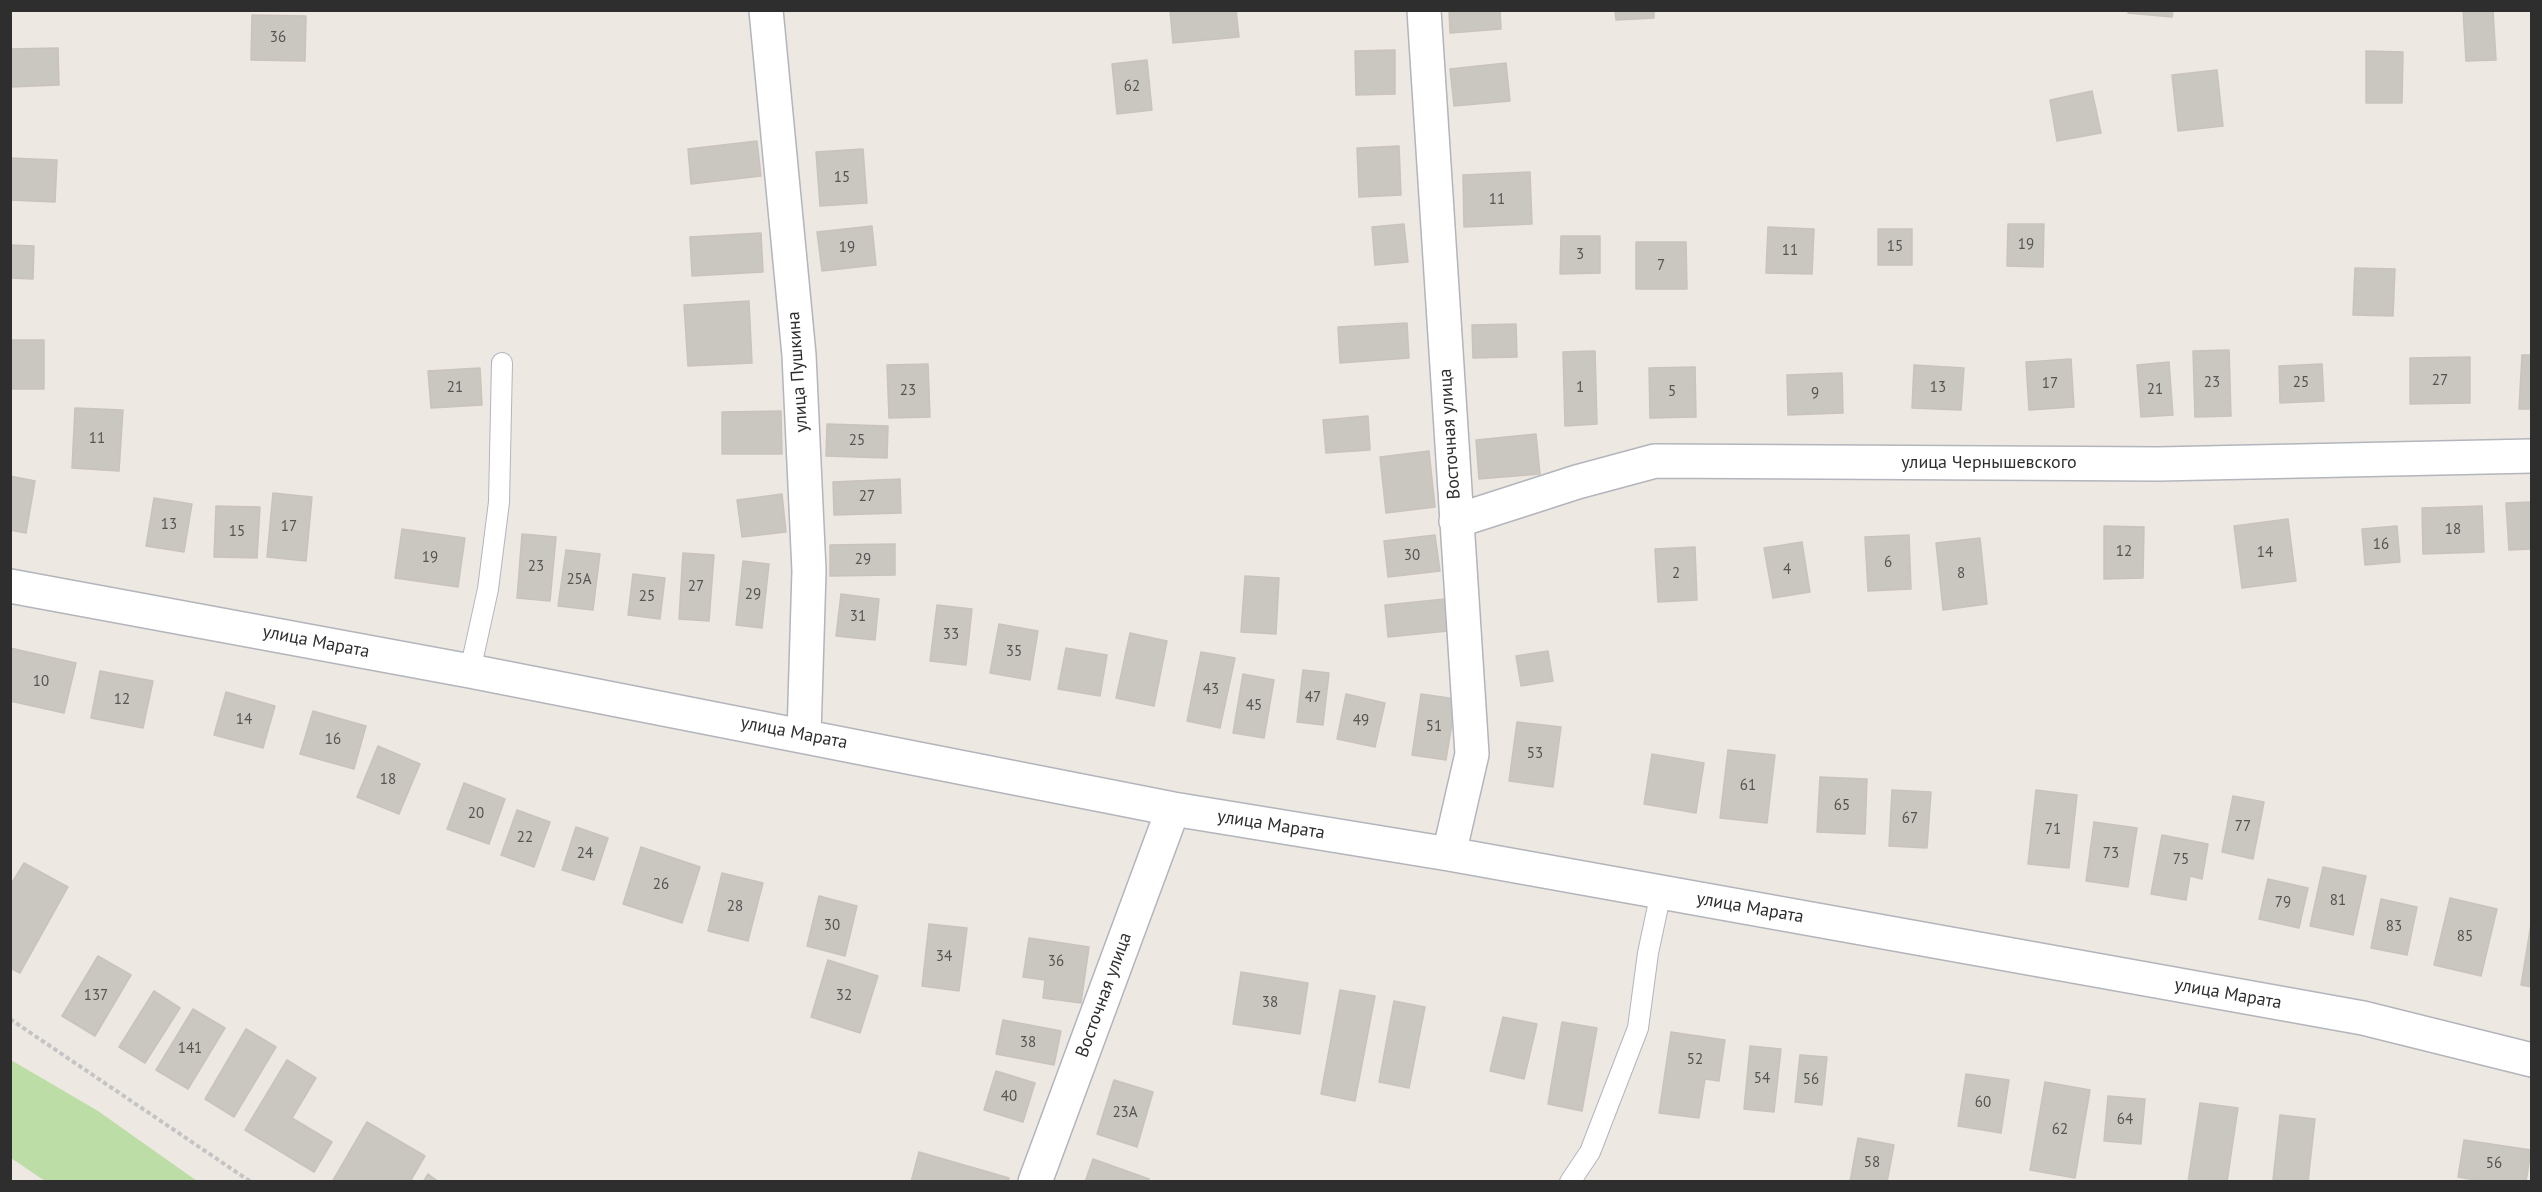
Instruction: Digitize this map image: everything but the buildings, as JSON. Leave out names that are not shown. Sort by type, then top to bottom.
[{"type":"street","name":"улица Пушкина","points":[[766,10],[799,366],[808,571],[804,735]]},
{"type":"street","name":"Восточная улица","points":[[1424,10],[1472,754],[1449,854]]},
{"type":"street","name":"улица Чернышевского","points":[[1456,521],[1577,482],[1655,461],[2159,464],[2532,456]]},
{"type":"street","name":"улица Марата","points":[[10,586],[804,735],[1173,809],[1449,854],[2363,1018],[2532,1060]]},
{"type":"street","name":"Восточная улица","points":[[1035,1182],[1173,809]]},
{"type":"lane","points":[[470,671],[488,589],[499,502],[502,363]]},
{"type":"lane","points":[[1570,1182],[1590,1152],[1638,1028],[1648,953],[1661,892]]},
{"type":"path","points":[[10,1019],[251,1182]]},
{"type":"green space","points":[[11,1060],[98,1111],[197,1181],[45,1181],[11,1158]]}]
